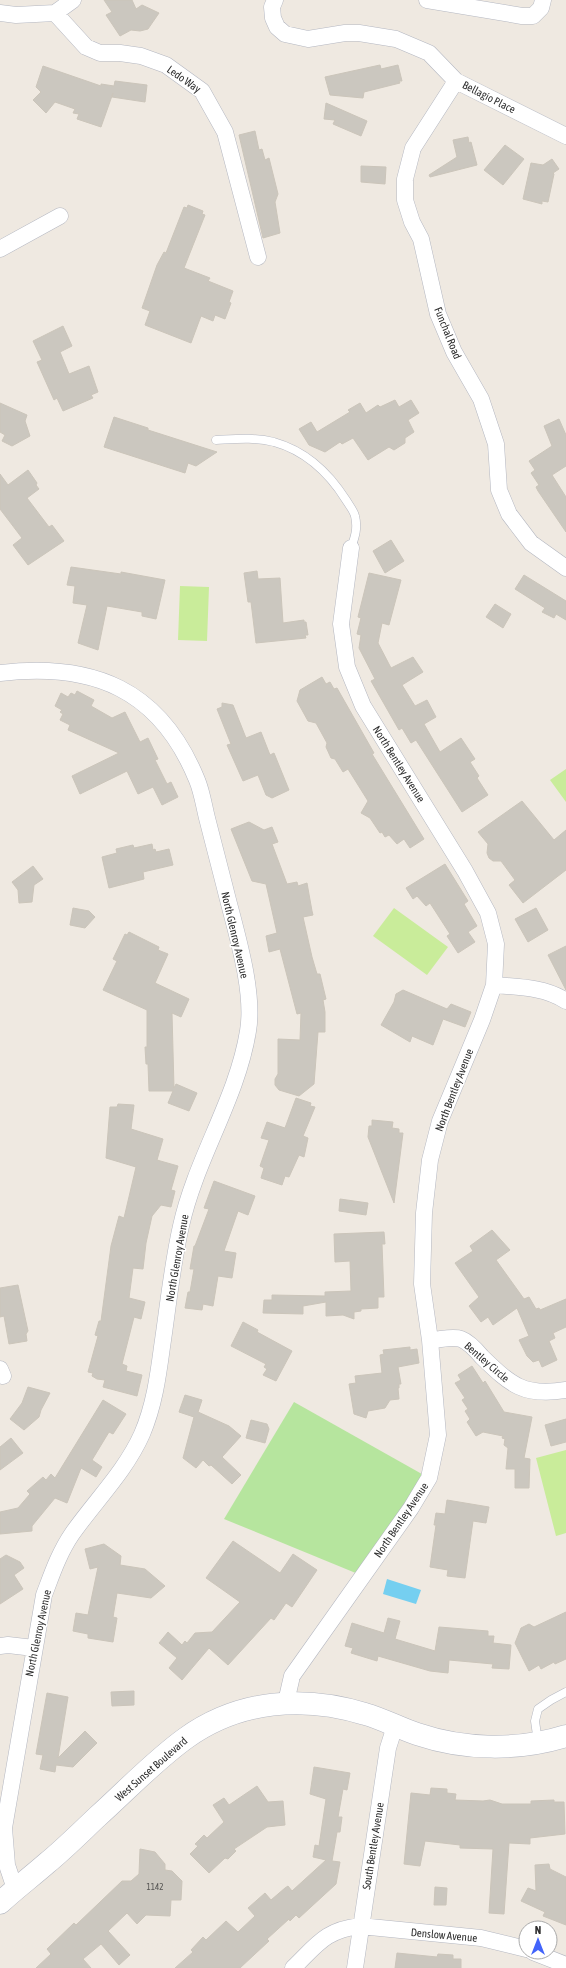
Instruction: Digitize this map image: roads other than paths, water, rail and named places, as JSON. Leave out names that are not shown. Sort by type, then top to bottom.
[{"type":"main road","name":"West Sunset Boulevard","points":[[7,1896],[48,1862],[162,1757],[186,1738],[206,1726],[231,1715],[264,1704],[286,1702],[346,1709],[443,1742],[471,1746],[499,1747],[538,1743],[566,1736]]},
{"type":"street","points":[[0,13],[16,15],[55,14],[73,0]]},
{"type":"street","points":[[427,0],[522,16],[533,16],[541,8],[542,0]]},
{"type":"street","name":"Bellagio Place","points":[[273,4],[273,18],[277,27],[285,34],[308,39],[345,33],[359,33],[396,39],[429,53],[456,81],[566,136]]},
{"type":"street","name":"Ledo Way","points":[[55,14],[86,47],[100,53],[120,53],[141,56],[166,65],[202,91],[225,132],[258,257]]},
{"type":"street","name":"Funchal Road","points":[[456,81],[413,148],[404,179],[405,200],[412,222],[421,239],[438,314],[454,352],[481,399],[496,444],[499,490],[509,514],[531,543],[566,568]]},
{"type":"street","points":[[0,249],[60,216]]},
{"type":"street","name":"North Bentley Avenue","points":[[286,1702],[292,1676],[411,1508],[429,1478],[438,1435],[430,1340],[422,1284],[424,1213],[430,1160],[440,1121],[482,1020],[494,985],[496,944],[488,913],[465,871],[363,706],[347,666],[341,624],[351,548]]},
{"type":"street","name":"North Glenroy Avenue","points":[[0,672],[31,669],[72,672],[103,680],[132,695],[159,717],[181,748],[198,782],[240,949],[247,986],[248,1028],[238,1075],[192,1188],[181,1226],[155,1397],[142,1433],[132,1452],[102,1496],[72,1534],[58,1559],[44,1595],[4,1828],[7,1865],[7,1896]]},
{"type":"street","points":[[494,985],[529,988],[557,995],[566,1001]]},
{"type":"street","name":"Bentley Circle","points":[[430,1340],[460,1339],[474,1348],[504,1378],[524,1390],[547,1394],[566,1390]]},
{"type":"street","points":[[0,1646],[8,1645],[34,1648]]},
{"type":"street","name":"South Bentley Avenue","points":[[355,1968],[360,1926],[388,1748],[395,1726]]},
{"type":"street","name":"Denslow Avenue","points":[[293,1968],[328,1934],[343,1928],[360,1926],[481,1938],[518,1947]]},
{"type":"street","points":[[552,1960],[566,1966]]},
{"type":"lane","points":[[216,440],[250,438],[275,443],[300,453],[320,466],[338,487],[355,515],[357,533],[351,548]]},
{"type":"lane","points":[[538,1743],[535,1721],[538,1709],[566,1692]]},
{"type":"water","points":[[387,1579],[421,1590],[416,1604],[383,1594]]}]
